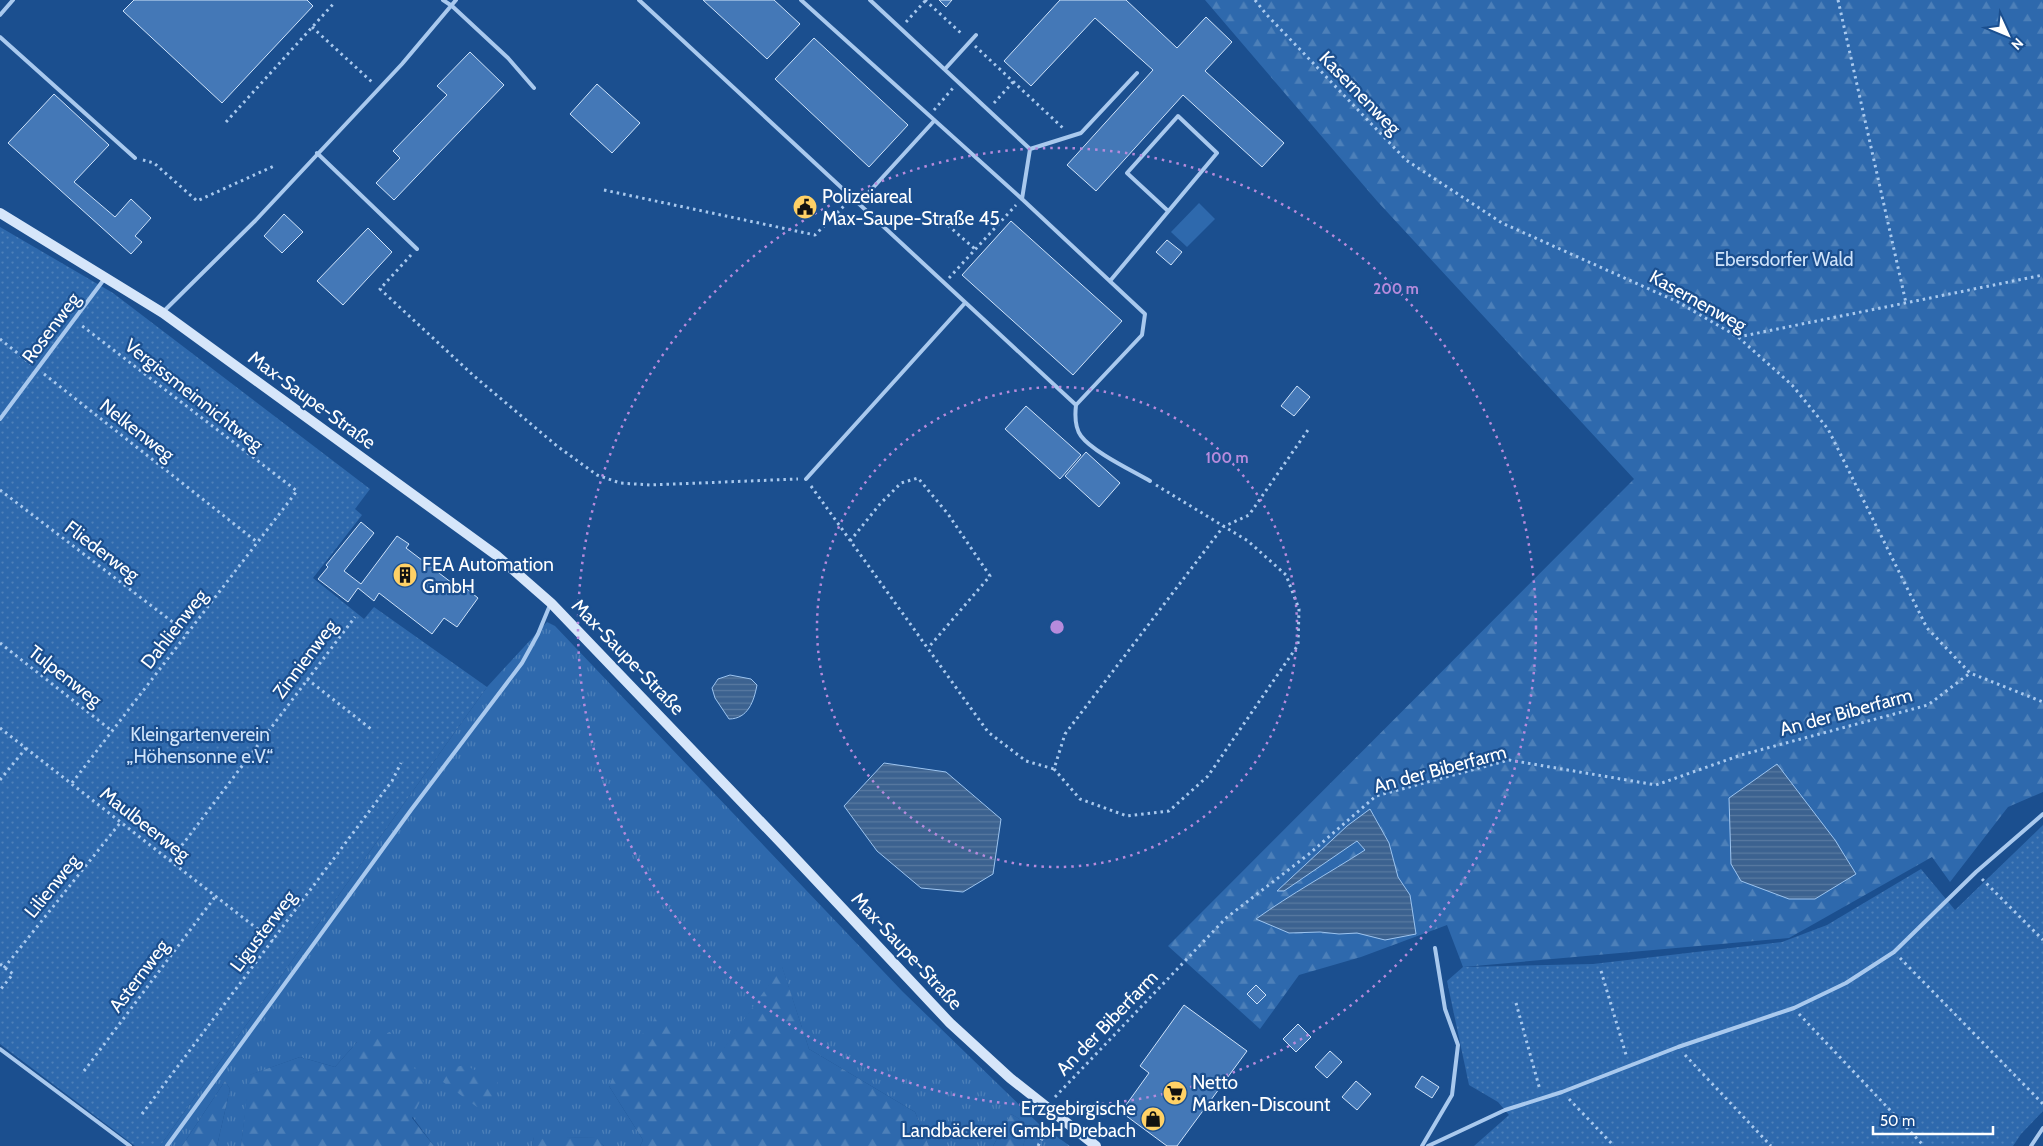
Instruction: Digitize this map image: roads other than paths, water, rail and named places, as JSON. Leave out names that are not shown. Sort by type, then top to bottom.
[{"type":"street","name":"Max-Saupe-Straße","points":[[0,213],[106,276],[163,313],[496,554],[551,603],[777,838],[950,1023],[1045,1107],[1096,1146]]},
{"type":"lane","points":[[0,15],[13,0]]},
{"type":"lane","points":[[443,0],[452,6],[508,58],[534,88]]},
{"type":"lane","points":[[163,313],[255,222],[456,0]]},
{"type":"lane","points":[[639,0],[1076,405]]},
{"type":"lane","points":[[801,0],[1022,199],[1145,314],[1142,335],[1076,405],[1075,416],[1080,435],[1098,450],[1150,481]]},
{"type":"lane","points":[[870,0],[1030,149]]},
{"type":"lane","points":[[945,69],[976,35]]},
{"type":"lane","points":[[0,37],[135,158]]},
{"type":"lane","points":[[1030,149],[1081,134],[1137,73]]},
{"type":"lane","points":[[1110,281],[1217,152],[1178,116],[1128,173],[1168,210]]},
{"type":"lane","points":[[859,203],[934,121]]},
{"type":"lane","points":[[1022,199],[1030,149]]},
{"type":"lane","points":[[317,153],[417,249]]},
{"type":"lane","name":"Rosenweg","points":[[0,418],[106,276]]},
{"type":"lane","points":[[806,479],[965,303]]},
{"type":"lane","points":[[167,1146],[411,810],[522,663],[538,634],[551,603]]},
{"type":"lane","points":[[1428,1146],[1505,1110],[1562,1092],[1678,1047],[1794,1008],[1846,983],[1894,952],[1976,872],[2043,814]]},
{"type":"lane","points":[[1422,1146],[1452,1096],[1458,1045],[1445,1009],[1435,948]]},
{"type":"lane","points":[[0,1050],[130,1146]]},
{"type":"lane","points":[[2031,1146],[2043,1128]]},
{"type":"place","name":"Polizeiareal Max-Saupe-Straße 45","points":[[805,207]]},
{"type":"place","name":"FEA Automation GmbH","points":[[405,575]]},
{"type":"place","name":"Netto Marken-Discount","points":[[1175,1093]]},
{"type":"place","name":"Erzgebirgische Landbäckerei GmbH Drebach","points":[[1153,1119]]},
{"type":"park label","name":"Ebersdorfer Wald","points":[[1784,259]]},
{"type":"park label","name":"Kleingartenverein „Höhensonne e.V.“","points":[[200,745]]}]
